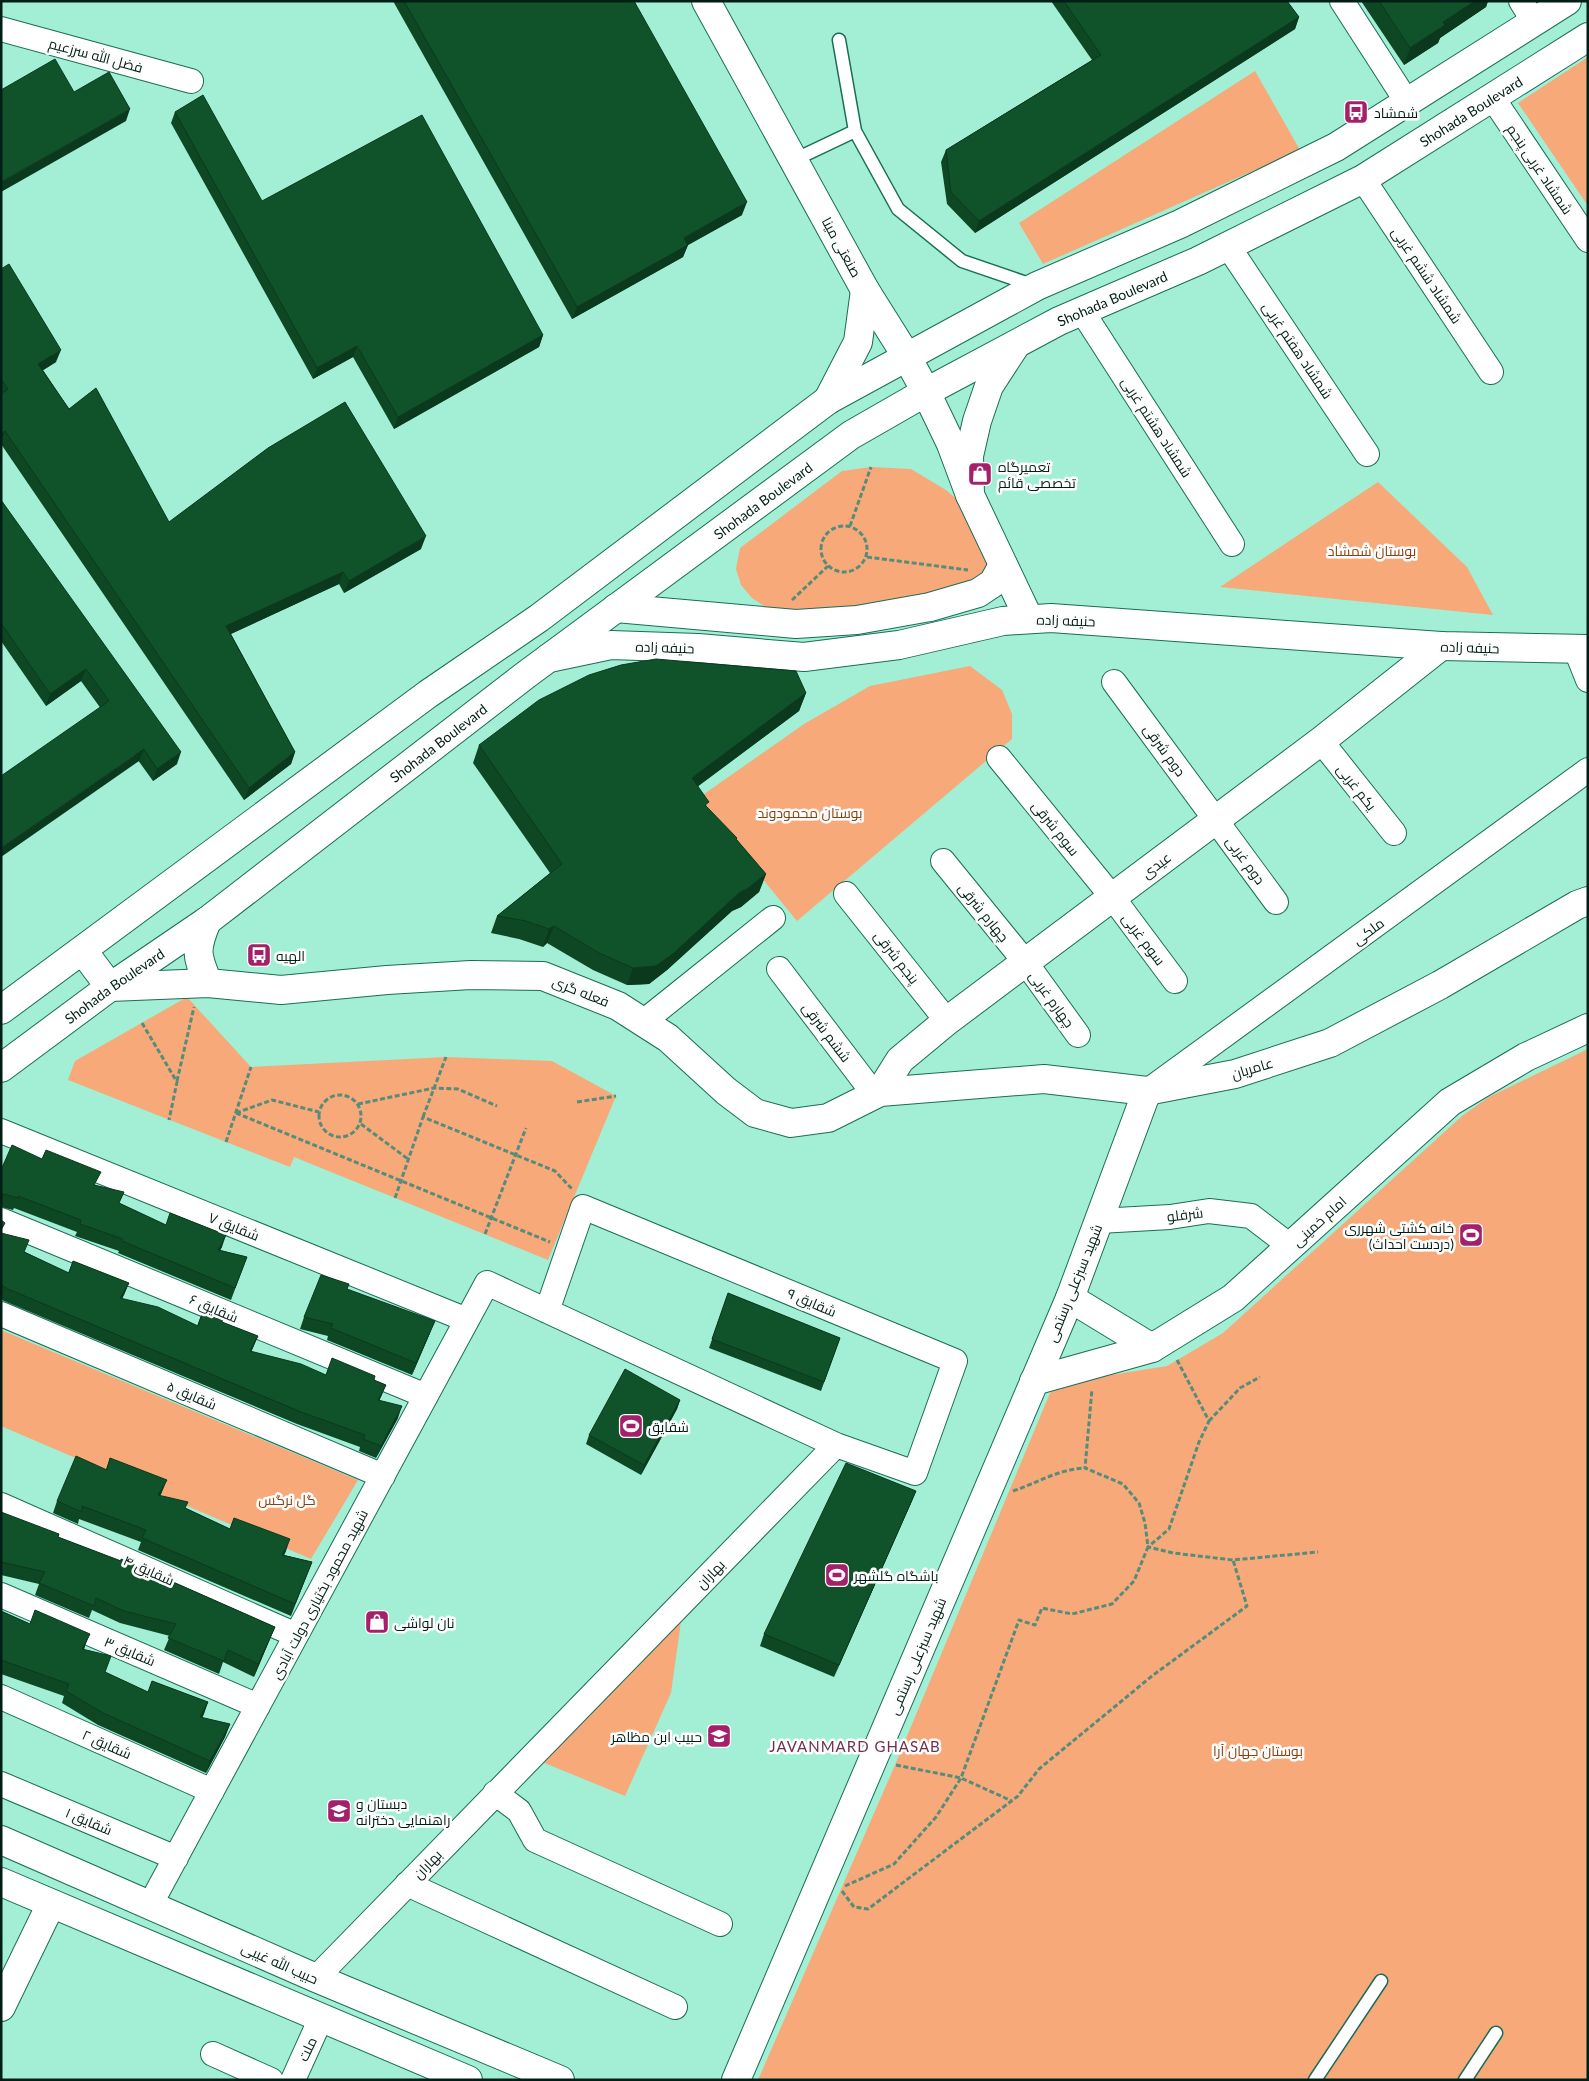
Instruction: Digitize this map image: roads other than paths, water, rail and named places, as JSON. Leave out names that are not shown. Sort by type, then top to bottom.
[{"type":"street","name":"صنعتی مینا","points":[[706,1],[865,290],[907,357],[926,392],[951,444],[970,495],[1029,619]]},
{"type":"street","points":[[1342,1],[1407,102]]},
{"type":"street","points":[[1,1010],[84,951],[428,694],[539,618],[828,400],[1037,286],[1180,224],[1336,147],[1407,102],[1527,12],[1567,1]]},
{"type":"street","name":"فضل الله سرزعیم","points":[[1,29],[192,81]]},
{"type":"street","name":"Shohada Boulevard","points":[[1,1068],[110,987],[207,921],[549,658],[851,435],[926,392],[1059,321],[1228,246],[1363,179],[1588,37]]},
{"type":"street","name":"شمشاد غربی پنجم","points":[[1492,97],[1588,240]]},
{"type":"street","name":"شمشاد ششم غربی","points":[[1363,179],[1491,372]]},
{"type":"street","name":"شمشاد هفتم غربی","points":[[1228,246],[1367,454]]},
{"type":"street","points":[[828,400],[858,342],[865,290]]},
{"type":"street","name":"شمشاد هشتم غربی","points":[[1082,311],[1232,544]]},
{"type":"street","points":[[970,495],[969,456],[977,421],[989,386],[1016,345]]},
{"type":"street","points":[[616,608],[796,624],[857,620],[930,607],[978,593],[993,583],[1003,565]]},
{"type":"street","name":"حنیفه زاده","points":[[549,658],[610,645],[698,648],[804,657],[899,645],[1003,621],[1051,618],[1441,646],[1582,650]]},
{"type":"street","name":"عیدی","points":[[877,1093],[900,1060],[947,1021],[1113,898],[1215,818],[1321,741],[1441,646]]},
{"type":"street","points":[[1582,650],[1588,680]]},
{"type":"street","name":"دوم شرقی","points":[[1114,682],[1215,818]]},
{"type":"street","name":"یکم غربی","points":[[1321,741],[1394,833]]},
{"type":"street","name":"سوم شرقی","points":[[999,758],[1113,898]]},
{"type":"street","name":"ملکی","points":[[1147,1091],[1588,770]]},
{"type":"street","name":"دوم غربی","points":[[1215,818],[1276,902]]},
{"type":"street","name":"چهارم شرقی","points":[[943,861],[1026,963]]},
{"type":"street","name":"پنجم شرقی","points":[[846,894],[947,1021]]},
{"type":"street","name":"سوم غربی","points":[[1113,898],[1175,981]]},
{"type":"street","name":"عامریان","points":[[877,1093],[1044,1079],[1147,1091],[1235,1074],[1330,1043],[1440,985],[1577,905],[1588,901]]},
{"type":"street","points":[[643,1022],[773,918]]},
{"type":"street","points":[[201,994],[197,945],[207,921]]},
{"type":"street","points":[[84,951],[110,987]]},
{"type":"street","name":"چهارم غربی","points":[[1026,963],[1078,1035]]},
{"type":"street","name":"ششم شرقی","points":[[779,970],[877,1093]]},
{"type":"street","name":"فعله گری","points":[[110,987],[201,994],[281,990],[461,976],[543,976],[618,1006],[668,1038],[726,1091],[755,1113],[791,1123],[828,1118],[877,1093]]},
{"type":"street","name":"امام خمینی","points":[[1034,1381],[1152,1348],[1233,1298],[1450,1102],[1526,1057],[1588,1028]]},
{"type":"street","name":"شهید سبزعلی رستمی","points":[[736,2080],[1070,1298],[1147,1091]]},
{"type":"street","name":"شقایق ۷","points":[[1,1131],[467,1320]]},
{"type":"street","name":"شقایق ۹","points":[[547,1311],[583,1207],[955,1361],[915,1473],[836,1444]]},
{"type":"street","name":"شرفلو","points":[[1099,1221],[1170,1217],[1209,1211],[1251,1216],[1290,1246]]},
{"type":"street","name":"شقایق ۶","points":[[1,1220],[426,1396]]},
{"type":"street","name":"شهید محمود بختیاری دولت آبادی","points":[[150,1905],[487,1283],[547,1311]]},
{"type":"street","points":[[1070,1298],[1152,1348]]},
{"type":"street","points":[[547,1311],[836,1444]]},
{"type":"street","name":"شقایق ۵","points":[[1,1314],[383,1476]]},
{"type":"street","name":"بهاران","points":[[316,1978],[836,1444]]},
{"type":"street","name":"شقایق ۴","points":[[1,1505],[296,1636]]},
{"type":"street","name":"شقایق ۳","points":[[1,1595],[258,1706]]},
{"type":"street","name":"شقایق ۲","points":[[1,1697],[212,1791]]},
{"type":"street","name":"شقایق ۱","points":[[1,1784],[176,1858]]},
{"type":"street","points":[[495,1793],[520,1811],[535,1840],[720,1924]]},
{"type":"street","name":"حبیب الله غیبی","points":[[1,1840],[316,1978],[560,2080]]},
{"type":"street","points":[[1,1882],[468,2080]]},
{"type":"street","points":[[407,1884],[675,2007]]},
{"type":"street","points":[[1,2006],[52,1904]]},
{"type":"street","name":"ملت","points":[[293,2080],[322,2018]]},
{"type":"street","points":[[213,2054],[271,2080]]},
{"type":"lane","points":[[839,40],[855,131],[898,209],[962,261],[1037,286]]},
{"type":"lane","points":[[794,160],[855,131]]},
{"type":"lane","points":[[1315,2080],[1380,1981]]},
{"type":"lane","points":[[1465,2080],[1496,2033]]},
{"type":"place","name":"شمشاد","points":[[1356,112]]},
{"type":"place","name":"تعمیرگاه تخصصی قائم","points":[[980,474]]},
{"type":"place","name":"الهیه","points":[[259,955]]},
{"type":"place","name":"خانه کشتی شهرری (دردست احداث)","points":[[1471,1235]]},
{"type":"place","name":"شقایق","points":[[631,1426]]},
{"type":"place","name":"باشگاه گلشهر","points":[[837,1575]]},
{"type":"place","name":"نان لواشی","points":[[377,1622]]},
{"type":"place","name":"حبیب ابن مظاهر","points":[[719,1736]]},
{"type":"place","name":"دبستان و راهنمایی دخترانه","points":[[339,1811]]},
{"type":"district","name":"JAVANMARD GHASAB","points":[[855,1746]]},
{"type":"park label","name":"بوستان شمشاد","points":[[1372,550]]},
{"type":"park label","name":"بوستان محمودوند","points":[[810,812]]},
{"type":"park label","name":"گل نرگس","points":[[287,1499]]},
{"type":"park label","name":"بوستان جهان آرا","points":[[1258,1750]]}]
